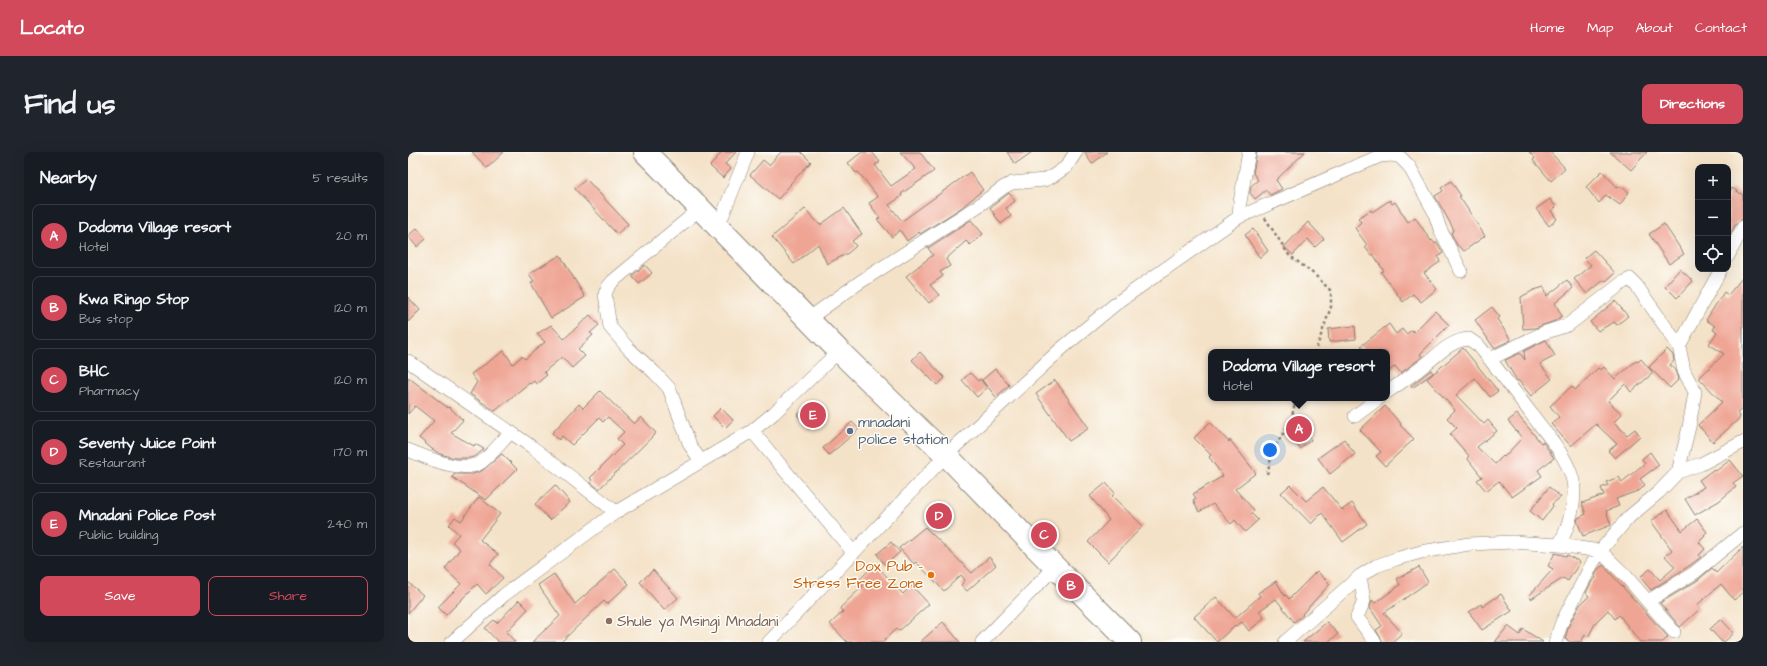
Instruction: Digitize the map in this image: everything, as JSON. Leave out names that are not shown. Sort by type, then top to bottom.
[{"type":"highway","points":[[646,152],[839,351],[946,455],[1130,642]]},
{"type":"street","points":[[718,227],[748,152]]},
{"type":"street","points":[[808,319],[860,282],[978,206],[1004,187],[1012,183],[1044,180],[1053,176],[1066,167],[1076,152]]},
{"type":"street","points":[[1239,217],[1240,202],[1249,152]]},
{"type":"street","points":[[769,642],[946,455],[1061,349],[1118,302],[1239,217],[1380,156],[1392,155],[1400,157],[1409,166],[1434,211],[1440,229],[1461,271]]},
{"type":"street","points":[[700,460],[690,445],[668,388],[656,373],[629,349],[610,327],[605,294],[613,281],[701,208]]},
{"type":"street","points":[[1731,250],[1743,227]]},
{"type":"street","points":[[1679,346],[1719,272]]},
{"type":"street","points":[[1490,360],[1543,333],[1568,325],[1622,283],[1630,279],[1636,285],[1679,346],[1684,372],[1695,392],[1689,427],[1678,472]]},
{"type":"street","points":[[1390,390],[1422,368],[1444,349],[1460,339],[1469,339],[1479,346],[1567,462],[1573,479],[1573,498],[1570,517],[1559,545]]},
{"type":"street","points":[[452,642],[504,595],[616,512],[700,460],[752,431],[774,413],[839,351]]},
{"type":"street","points":[[408,360],[510,432],[616,512]]},
{"type":"street","points":[[1354,416],[1375,401]]},
{"type":"street","points":[[752,431],[853,552]]},
{"type":"street","points":[[408,450],[450,466],[474,465],[482,462],[510,432]]},
{"type":"street","points":[[1555,642],[1562,622],[1592,564],[1600,551],[1629,517],[1659,492],[1678,472],[1701,464],[1743,442]]},
{"type":"street","points":[[1648,601],[1694,572],[1743,533]]},
{"type":"street","points":[[1285,642],[1360,576],[1376,566],[1421,552],[1469,544],[1513,542],[1559,545],[1600,551],[1625,575],[1674,632]]},
{"type":"street","points":[[982,642],[1055,567]]},
{"type":"street","points":[[1360,576],[1364,592],[1364,601],[1356,618],[1376,642]]},
{"type":"path","points":[[1260,209],[1289,255],[1315,275],[1331,291],[1331,307],[1316,349]]},
{"type":"path","points":[[1267,474],[1273,450],[1291,421],[1295,401]]},
{"type":"building","points":[[472,152],[504,152],[487,168]]},
{"type":"building","points":[[722,152],[736,152],[725,164],[731,169],[723,178],[710,166]]},
{"type":"building","points":[[781,152],[801,152],[811,162],[778,199],[750,175],[763,160],[769,165]]},
{"type":"building","points":[[862,152],[872,152],[880,162],[875,165],[891,186],[916,169],[900,152],[920,152],[934,171],[901,194],[902,196],[889,205],[902,221],[970,172],[983,190],[961,208],[920,234],[919,232],[907,241],[900,230],[892,237],[877,219],[880,218],[869,203],[878,197],[858,172],[856,173],[848,163]]},
{"type":"building","points":[[1007,152],[1032,152],[1015,164]]},
{"type":"building","points":[[1084,152],[1107,152],[1092,164]]},
{"type":"building","points":[[1257,152],[1305,152],[1276,180],[1282,189],[1270,195],[1266,190],[1255,199],[1250,193],[1251,186],[1258,180],[1253,173]]},
{"type":"building","points":[[1529,152],[1550,152],[1565,168],[1551,181],[1533,160],[1535,158]]},
{"type":"building","points":[[1610,152],[1647,152],[1631,170]]},
{"type":"building","points":[[1602,171],[1618,188],[1620,186],[1629,192],[1620,205],[1606,195],[1599,203],[1586,187]]},
{"type":"building","points":[[586,179],[628,224],[617,234],[575,189]]},
{"type":"building","points":[[1451,181],[1485,236],[1464,251],[1457,245],[1451,233],[1454,230],[1435,196],[1443,191],[1441,188]]},
{"type":"building","points":[[1732,188],[1743,195],[1743,219],[1736,223],[1731,233],[1731,200]]},
{"type":"building","points":[[1009,193],[1015,201],[1006,208],[1011,216],[1001,224],[990,208]]},
{"type":"building","points":[[1550,199],[1556,207],[1551,211],[1557,219],[1549,226],[1536,209]]},
{"type":"building","points":[[1390,200],[1392,204],[1395,202],[1408,222],[1415,217],[1431,241],[1432,240],[1435,244],[1437,242],[1443,253],[1438,257],[1440,262],[1424,273],[1437,289],[1421,302],[1413,294],[1403,302],[1381,272],[1384,271],[1373,254],[1371,255],[1365,247],[1367,245],[1355,228],[1361,222],[1358,218],[1371,210],[1372,212]]},
{"type":"building","points":[[844,208],[862,234],[852,241],[856,246],[848,253],[827,264],[818,244],[794,264],[772,237],[805,209],[820,225]]},
{"type":"building","points":[[971,220],[983,234],[970,245],[966,241],[946,259],[950,266],[940,272],[943,276],[930,285],[939,295],[929,303],[906,276],[933,255],[928,248]]},
{"type":"building","points":[[1308,222],[1324,239],[1315,247],[1308,239],[1293,255],[1284,247]]},
{"type":"building","points":[[1664,224],[1684,254],[1669,264],[1649,234]]},
{"type":"building","points":[[417,228],[426,239],[417,247],[408,236]]},
{"type":"building","points":[[1253,229],[1268,251],[1260,258],[1245,235]]},
{"type":"building","points":[[1594,250],[1615,273],[1587,294],[1574,279],[1591,265],[1584,258]]},
{"type":"building","points":[[560,255],[585,297],[551,318],[531,283],[534,281],[529,274]]},
{"type":"building","points":[[645,265],[652,273],[639,284],[632,276]]},
{"type":"building","points":[[1680,269],[1693,281],[1677,298],[1665,286]]},
{"type":"building","points":[[1743,277],[1743,408],[1737,413],[1740,418],[1713,442],[1698,425],[1722,402],[1699,378],[1724,354],[1709,344],[1717,332],[1713,330],[1715,326],[1706,320],[1724,292],[1728,295]]},
{"type":"building","points":[[1567,280],[1573,288],[1555,303],[1562,316],[1555,321],[1535,328],[1523,329],[1521,297],[1534,290],[1544,287],[1547,296]]},
{"type":"building","points":[[408,297],[420,310],[408,322]]},
{"type":"building","points":[[1615,301],[1628,316],[1617,325],[1614,322],[1598,331],[1590,322]]},
{"type":"building","points":[[1492,307],[1500,317],[1497,319],[1511,340],[1494,348],[1475,320]]},
{"type":"building","points":[[1435,311],[1449,325],[1420,354],[1422,357],[1401,373],[1395,366],[1390,370],[1390,349],[1364,349],[1361,346],[1389,324],[1396,334],[1402,329],[1406,334],[1412,330],[1414,332]]},
{"type":"building","points":[[590,315],[599,325],[590,333],[593,335],[578,349],[585,356],[572,368],[562,357],[544,372],[547,375],[536,384],[534,381],[530,384],[529,383],[495,411],[470,394],[477,382],[471,374],[504,351],[513,364],[522,356],[525,359],[545,342],[537,334],[551,325],[564,339]]},
{"type":"building","points":[[1355,326],[1356,339],[1329,342],[1328,329]]},
{"type":"building","points":[[1546,340],[1555,356],[1540,364],[1552,379],[1531,396],[1519,381],[1517,381],[1505,360],[1520,353],[1525,360],[1524,351]]},
{"type":"building","points":[[1463,348],[1498,391],[1490,397],[1475,378],[1456,395],[1484,424],[1488,420],[1497,431],[1477,447],[1495,464],[1503,456],[1504,457],[1522,438],[1508,421],[1517,414],[1541,443],[1543,442],[1554,458],[1538,470],[1542,476],[1512,497],[1499,481],[1486,491],[1477,480],[1482,477],[1467,458],[1469,456],[1450,434],[1457,428],[1447,418],[1455,410],[1427,379]]},
{"type":"building","points":[[1667,349],[1673,355],[1674,361],[1670,365],[1676,370],[1679,379],[1670,388],[1649,367]]},
{"type":"building","points":[[920,352],[945,378],[937,385],[912,360]]},
{"type":"building","points":[[1641,359],[1653,373],[1631,392],[1625,384],[1608,401],[1622,414],[1614,422],[1627,435],[1635,429],[1640,436],[1615,458],[1608,451],[1617,444],[1596,424],[1571,446],[1551,424],[1559,417],[1550,406],[1572,386],[1575,390],[1598,368],[1601,370],[1604,367],[1615,379],[1637,360],[1638,362]]},
{"type":"building","points":[[995,369],[1009,385],[996,397],[982,380]]},
{"type":"building","points":[[1431,370],[1433,373],[1412,388],[1411,386]]},
{"type":"building","points":[[970,373],[978,381],[980,379],[987,388],[977,397],[962,380]]},
{"type":"building","points":[[408,377],[448,408],[449,407],[463,420],[451,433],[474,446],[475,444],[484,449],[476,456],[470,458],[455,458],[440,454],[419,438],[434,421],[415,406],[408,414]]},
{"type":"building","points":[[1055,380],[1089,428],[1069,441],[1036,394]]},
{"type":"building","points":[[600,391],[634,424],[641,417],[656,433],[599,489],[590,482],[592,480],[590,478],[623,445],[617,439],[624,432],[608,417],[603,422],[599,418],[572,445],[562,436],[559,440],[552,433],[579,404],[583,408]]},
{"type":"building","points":[[1385,406],[1401,424],[1400,425],[1414,439],[1385,466],[1376,456],[1381,452],[1360,430]]},
{"type":"building","points":[[807,407],[818,421],[809,429],[797,415]]},
{"type":"building","points":[[721,408],[733,420],[725,428],[713,416]]},
{"type":"building","points":[[852,422],[859,429],[829,455],[823,448]]},
{"type":"building","points":[[1210,422],[1229,442],[1230,440],[1256,473],[1235,489],[1254,510],[1251,513],[1258,520],[1245,532],[1235,520],[1231,524],[1213,504],[1199,512],[1193,500],[1196,498],[1193,494],[1223,476],[1209,457],[1211,455],[1194,438]]},
{"type":"building","points":[[1305,432],[1311,440],[1300,449],[1294,441]]},
{"type":"building","points":[[1344,439],[1355,454],[1330,474],[1318,458]]},
{"type":"building","points":[[1650,452],[1659,465],[1640,479],[1645,485],[1640,490],[1616,499],[1619,506],[1606,511],[1611,525],[1583,536],[1577,521],[1578,518],[1586,514],[1582,503],[1604,495],[1601,488],[1608,485],[1606,482],[1619,477],[1622,482],[1645,463],[1642,459]]},
{"type":"building","points":[[502,454],[517,469],[486,500],[452,477],[455,474],[473,474],[483,470]]},
{"type":"building","points":[[1730,460],[1743,476],[1733,483],[1736,487],[1719,501],[1695,515],[1685,499],[1704,487],[1699,480],[1714,469],[1716,471]]},
{"type":"building","points":[[1106,483],[1115,493],[1112,496],[1143,526],[1108,562],[1088,542],[1109,520],[1090,496]]},
{"type":"building","points":[[555,485],[570,502],[550,520],[535,504]]},
{"type":"building","points":[[1290,485],[1306,501],[1323,487],[1342,510],[1352,503],[1367,524],[1343,542],[1322,513],[1311,524],[1281,493]]},
{"type":"building","points":[[1549,487],[1561,497],[1552,504],[1553,506],[1542,521],[1530,511]]},
{"type":"building","points":[[479,497],[500,514],[480,540],[498,554],[490,564],[503,578],[486,594],[477,584],[446,615],[438,607],[461,584],[445,569],[460,549],[452,542],[459,534],[449,525],[455,517],[461,521]]},
{"type":"building","points":[[1667,510],[1682,531],[1697,519],[1707,532],[1699,542],[1705,549],[1699,555],[1701,557],[1651,590],[1640,577],[1650,569],[1660,580],[1675,567],[1665,556],[1672,550],[1651,521]]},
{"type":"building","points":[[925,527],[972,573],[989,557],[996,565],[967,591],[961,585],[965,580],[961,575],[944,591],[916,562],[914,564],[899,548]]},
{"type":"building","points":[[891,542],[900,552],[885,565],[877,554]]},
{"type":"building","points":[[1743,547],[1743,592],[1734,600],[1721,584],[1697,605],[1700,609],[1680,627],[1660,603],[1698,580],[1712,568],[1716,573]]},
{"type":"building","points":[[1555,553],[1567,555],[1580,562],[1568,581],[1563,578],[1531,599],[1529,596],[1553,569],[1548,566]]},
{"type":"building","points":[[875,564],[903,594],[912,586],[929,604],[899,631],[896,629],[882,642],[847,642],[830,624],[843,612],[840,608],[863,586],[858,581]]},
{"type":"building","points":[[1603,565],[1668,637],[1663,642],[1640,642],[1619,615],[1615,619],[1608,610],[1596,622],[1588,637],[1585,635],[1581,642],[1571,642],[1565,639],[1569,625],[1580,605],[1589,596],[1586,593],[1592,581],[1596,578],[1595,576],[1598,569]]},
{"type":"building","points":[[1419,567],[1428,582],[1384,613],[1402,633],[1392,642],[1383,642],[1376,630],[1382,626],[1370,608],[1372,600],[1375,603],[1400,585],[1397,579]]},
{"type":"building","points":[[615,569],[629,584],[607,604],[604,601],[561,642],[532,642],[560,616],[538,585],[554,574],[575,604]]},
{"type":"building","points":[[653,570],[678,598],[664,610],[640,582]]},
{"type":"building","points":[[1317,571],[1330,584],[1302,614],[1303,615],[1294,622],[1276,599],[1259,611],[1264,618],[1249,631],[1242,622],[1236,626],[1235,625],[1217,642],[1194,617],[1216,597],[1235,618],[1260,596],[1258,593],[1276,581],[1285,596],[1286,595],[1289,599]]},
{"type":"building","points":[[408,582],[423,595],[408,613]]},
{"type":"building","points":[[1501,594],[1512,611],[1482,630],[1469,612],[1481,604],[1482,607]]},
{"type":"building","points":[[519,600],[528,609],[506,632],[515,642],[498,642],[485,628],[494,620],[497,623]]},
{"type":"building","points":[[1721,619],[1734,633],[1724,642],[1722,642],[1710,629]]},
{"type":"building","points":[[943,622],[960,642],[920,642]]},
{"type":"building","points":[[1327,622],[1338,634],[1328,642],[1303,642]]},
{"type":"building","points":[[1508,626],[1520,635],[1523,629],[1543,642],[1495,642]]},
{"type":"place","name":"Mnadani Police Post","points":[[813,415]]},
{"type":"place","name":"Dodoma Village resort","points":[[1299,429]]},
{"type":"place","name":"mnadani police station","points":[[850,431]]},
{"type":"place","name":"Seventy Juice Point","points":[[939,516]]},
{"type":"place","name":"BHC","points":[[1044,535]]},
{"type":"place","name":"Dox Pub - Stress Free Zone","points":[[931,575]]},
{"type":"place","name":"Kwa Ringo Stop","points":[[1071,586]]},
{"type":"place","name":"Shule ya Msingi Mnadani","points":[[609,621]]}]
